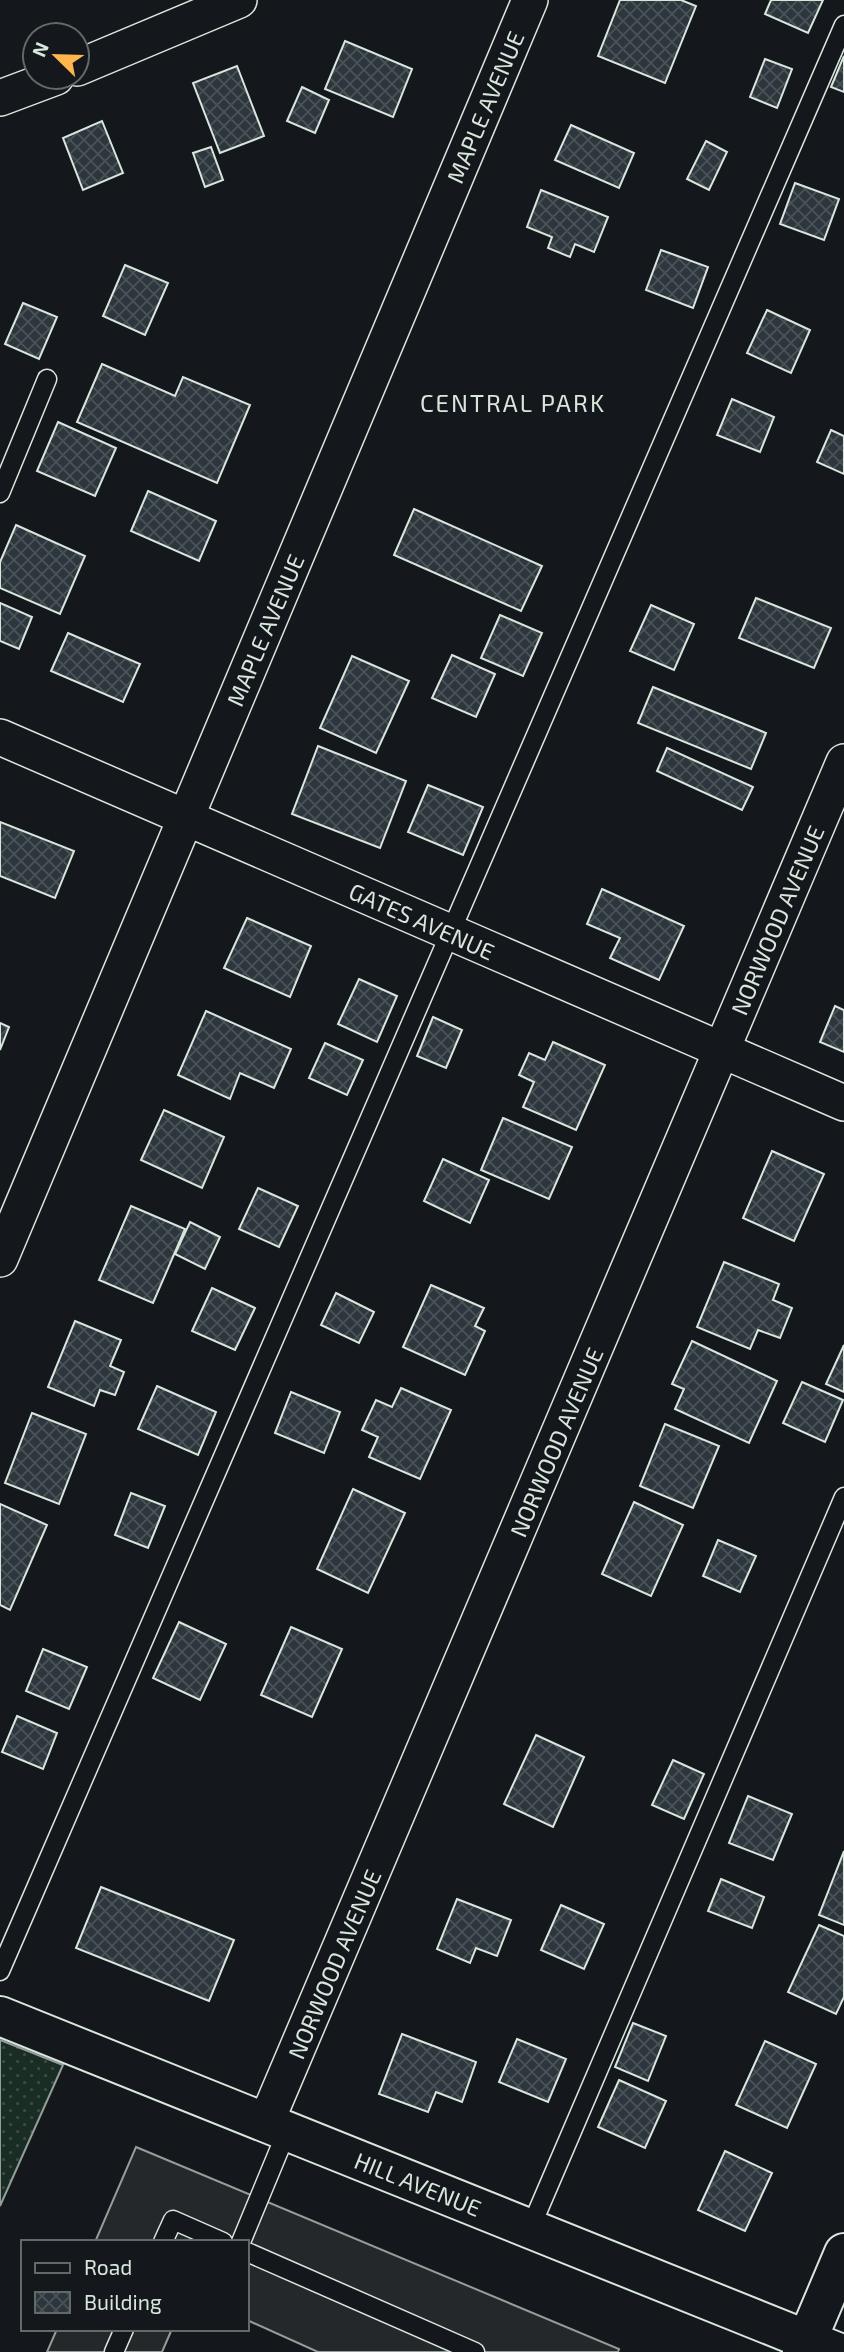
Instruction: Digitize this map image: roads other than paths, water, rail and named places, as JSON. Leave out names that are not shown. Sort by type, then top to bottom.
[{"type":"street","points":[[91,62],[239,0]]},
{"type":"street","name":"MAPLE AVENUE","points":[[0,1259],[530,0]]},
{"type":"street","points":[[0,98],[21,90]]},
{"type":"street","name":"GATES AVENUE","points":[[0,737],[844,1103]]},
{"type":"street","name":"NORWOOD AVENUE","points":[[276,2127],[844,762]]},
{"type":"street","name":"HILL AVENUE","points":[[0,2016],[530,2229],[815,2348]]},
{"type":"street","points":[[815,2348],[844,2253]]},
{"type":"lane","points":[[0,1971],[844,25]]},
{"type":"lane","points":[[0,493],[47,379]]},
{"type":"lane","points":[[530,2229],[844,1497]]},
{"type":"lane","points":[[242,2240],[276,2127]]},
{"type":"lane","points":[[164,2240],[173,2220],[218,2240]]},
{"type":"lane","points":[[248,2252],[475,2352]]},
{"type":"lane","points":[[114,2352],[123,2331]]},
{"type":"district","name":"CENTRAL PARK","points":[[513,402]]}]
